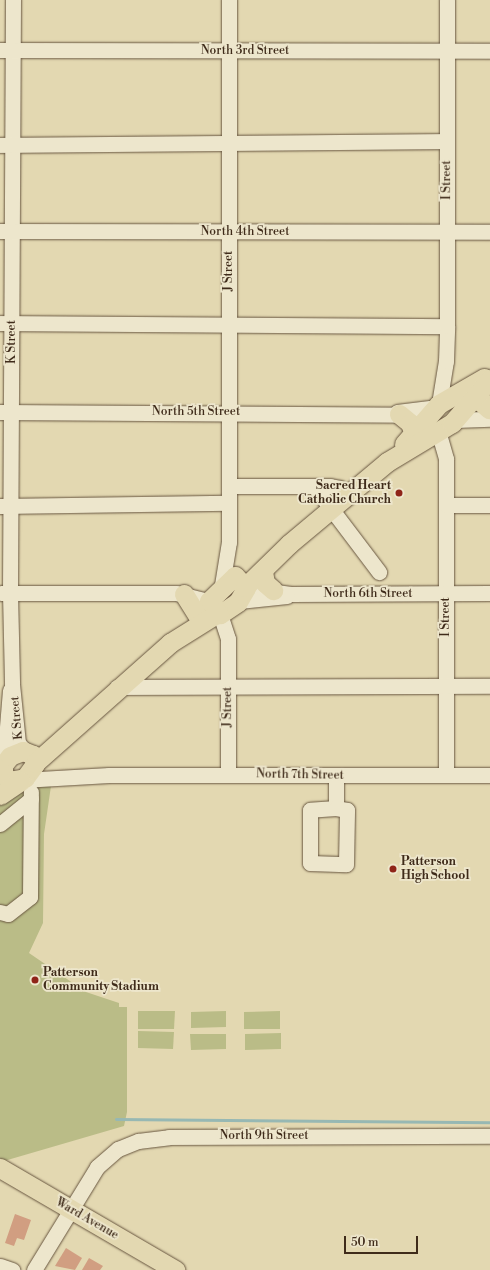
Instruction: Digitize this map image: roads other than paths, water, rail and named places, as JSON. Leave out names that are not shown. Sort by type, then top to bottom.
[{"type":"main road","points":[[0,795],[11,777],[30,757],[75,730],[111,692],[444,415],[490,374]]},
{"type":"main road","points":[[396,414],[410,423],[444,415],[485,385]]},
{"type":"main road","points":[[485,385],[481,402],[490,413]]},
{"type":"main road","points":[[235,588],[263,571],[289,544]]},
{"type":"main road","points":[[263,571],[265,583],[273,590]]},
{"type":"main road","points":[[180,594],[211,609]]},
{"type":"main road","points":[[11,777],[30,757]]},
{"type":"main road","name":"Ward Avenue","points":[[0,1168],[174,1270]]},
{"type":"street","name":"K Street","points":[[0,912],[8,914],[30,897],[11,777],[6,717],[6,145],[7,50],[13,0]]},
{"type":"street","name":"J Street","points":[[228,774],[228,640],[235,588],[234,553],[229,542],[229,0]]},
{"type":"street","name":"I Street","points":[[446,774],[446,459],[444,415],[447,326],[447,0]]},
{"type":"street","name":"North 3rd Street","points":[[7,50],[490,51]]},
{"type":"street","points":[[6,145],[447,142]]},
{"type":"street","name":"North 4th Street","points":[[6,231],[490,232]]},
{"type":"street","points":[[6,323],[447,326]]},
{"type":"street","name":"North 5th Street","points":[[6,412],[229,412],[444,415],[490,413]]},
{"type":"street","points":[[229,486],[314,486],[340,488],[347,495]]},
{"type":"street","points":[[314,486],[329,510],[379,572]]},
{"type":"street","points":[[6,506],[229,503]]},
{"type":"street","points":[[446,505],[490,505]]},
{"type":"street","points":[[235,588],[273,600],[291,594]]},
{"type":"street","name":"North 6th Street","points":[[5,593],[180,594],[235,588],[273,590],[291,594],[490,593]]},
{"type":"street","name":"J Street","points":[[211,609],[228,640]]},
{"type":"street","name":"K Street","points":[[6,684],[18,743],[30,757]]},
{"type":"street","points":[[111,692],[228,687],[490,686]]},
{"type":"street","name":"North 7th Street","points":[[30,757],[109,775]]},
{"type":"street","name":"North 7th Street","points":[[11,777],[228,774],[336,776],[446,774],[490,775]]},
{"type":"street","points":[[336,776],[336,808]]},
{"type":"street","points":[[0,824],[11,777]]},
{"type":"street","name":"North 9th Street","points":[[34,1270],[69,1209],[102,1161],[123,1147],[148,1139],[490,1136]]},
{"type":"street","points":[[0,1266],[12,1270]]},
{"type":"waterway","points":[[116,1119],[490,1122]]},
{"type":"place","name":"Sacred Heart Catholic Church","points":[[399,493]]},
{"type":"place","name":"Patterson High School","points":[[393,869]]},
{"type":"place","name":"Patterson Community Stadium","points":[[35,980]]}]
